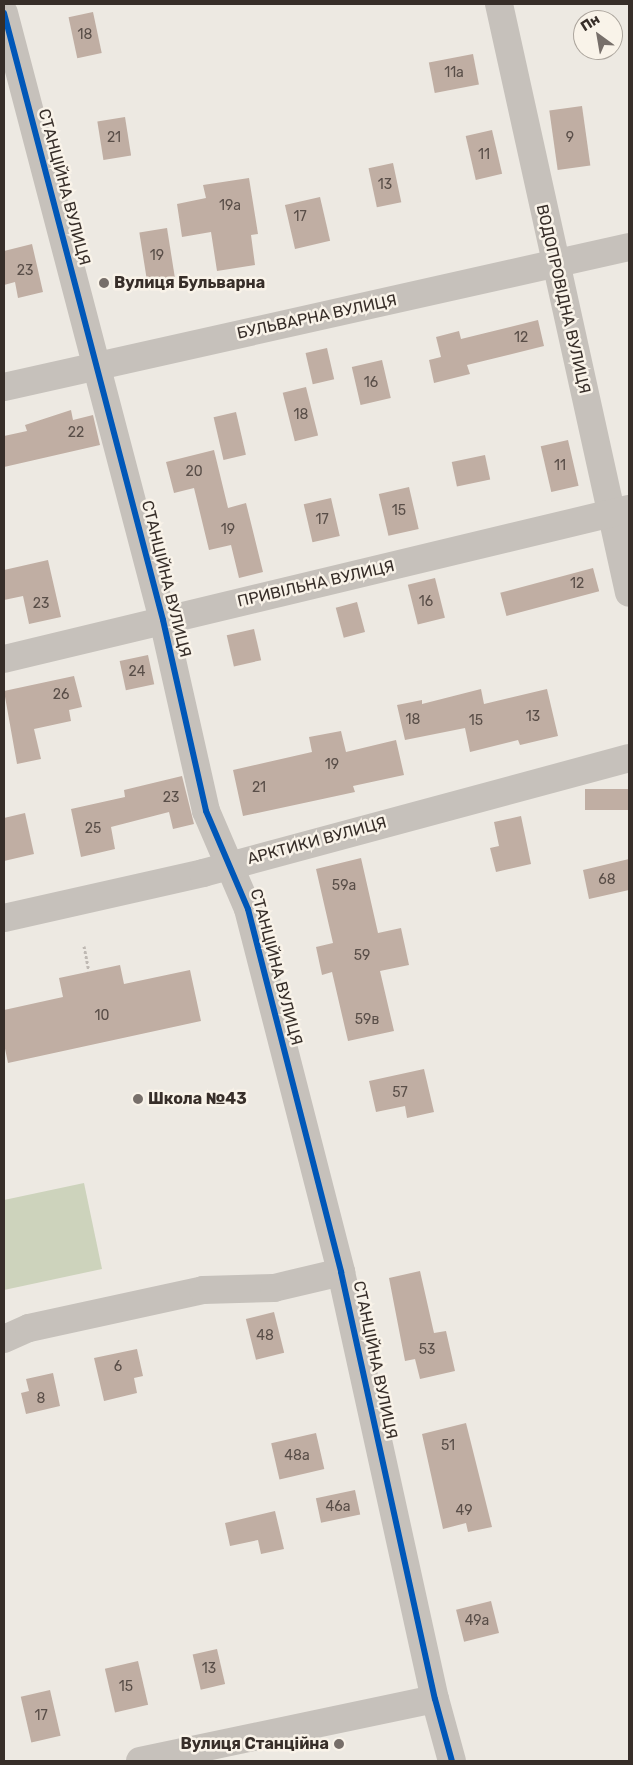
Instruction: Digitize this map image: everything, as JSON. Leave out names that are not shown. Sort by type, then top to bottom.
[{"type":"street","name":"ВОДОПРОВІДНА ВУЛИЦЯ","points":[[499,4],[554,264],[620,511],[629,593]]},
{"type":"street","name":"СТАНЦІЙНА ВУЛИЦЯ","points":[[4,13],[163,620],[206,811],[248,909],[341,1272],[435,1699],[452,1761]]},
{"type":"street","name":"БУЛЬВАРНА ВУЛИЦЯ","points":[[4,387],[629,247]]},
{"type":"street","name":"ПРИВІЛЬНА ВУЛИЦЯ","points":[[4,659],[620,511]]},
{"type":"street","name":"АРКТИКИ ВУЛИЦЯ","points":[[4,918],[203,873],[228,864],[629,758]]},
{"type":"street","points":[[4,1339],[29,1328],[203,1290],[274,1288],[341,1272]]},
{"type":"street","points":[[140,1761],[435,1699]]},
{"type":"path","points":[[84,946],[89,971]]},
{"type":"green space","points":[[84,1183],[102,1269],[4,1290],[4,1200]]},
{"type":"building","points":[[93,12],[102,53],[77,58],[69,17]]},
{"type":"building","points":[[473,54],[479,84],[435,93],[429,63]]},
{"type":"building","points":[[582,106],[590,165],[558,170],[549,111]]},
{"type":"building","points":[[125,117],[131,156],[103,160],[97,121]]},
{"type":"building","points":[[492,130],[502,174],[476,180],[466,136]]},
{"type":"building","points":[[393,163],[401,202],[377,207],[369,168]]},
{"type":"building","points":[[249,178],[258,234],[251,235],[255,265],[217,271],[211,232],[182,237],[177,204],[206,198],[203,185]]},
{"type":"building","points":[[320,197],[330,241],[295,249],[285,205]]},
{"type":"building","points":[[167,228],[175,280],[148,285],[139,232]]},
{"type":"building","points":[[32,244],[43,292],[18,298],[15,282],[4,285],[4,251]]},
{"type":"building","points":[[538,320],[544,346],[467,365],[470,374],[434,383],[429,360],[441,357],[436,337],[459,331],[461,339]]},
{"type":"building","points":[[327,348],[334,379],[313,384],[306,353]]},
{"type":"building","points":[[382,360],[391,398],[361,405],[352,367]]},
{"type":"building","points":[[306,387],[318,436],[295,441],[283,393]]},
{"type":"building","points":[[71,410],[73,420],[93,415],[100,445],[4,467],[4,436],[27,431],[25,425]]},
{"type":"building","points":[[236,412],[246,455],[223,460],[214,417]]},
{"type":"building","points":[[568,440],[579,486],[551,492],[541,446]]},
{"type":"building","points":[[214,450],[228,508],[246,503],[263,572],[239,578],[231,545],[209,550],[194,488],[174,493],[166,462]]},
{"type":"building","points":[[485,455],[490,479],[457,487],[452,462]]},
{"type":"building","points":[[409,487],[419,529],[388,536],[379,494]]},
{"type":"building","points":[[331,498],[340,536],[312,542],[304,504]]},
{"type":"building","points":[[48,560],[61,617],[29,624],[23,596],[4,600],[4,570]]},
{"type":"building","points":[[593,568],[599,591],[506,616],[500,593]]},
{"type":"building","points":[[435,578],[445,618],[418,625],[408,585]]},
{"type":"building","points":[[357,602],[365,632],[344,638],[336,608]]},
{"type":"building","points":[[254,629],[261,660],[234,666],[227,635]]},
{"type":"building","points":[[148,655],[154,684],[126,690],[120,661]]},
{"type":"building","points":[[74,676],[82,707],[69,710],[71,721],[34,729],[41,759],[17,764],[4,691]]},
{"type":"building","points":[[481,689],[484,704],[547,689],[558,736],[520,745],[518,740],[470,752],[465,728],[405,740],[397,705],[422,700],[422,704]]},
{"type":"building","points":[[341,731],[346,752],[396,740],[404,775],[353,786],[355,792],[243,816],[233,770],[312,752],[309,737]]},
{"type":"building","points":[[182,776],[194,824],[173,829],[169,812],[111,827],[115,849],[81,857],[71,809],[125,797],[124,790]]},
{"type":"building","points":[[585,789],[629,789],[629,810],[585,810]]},
{"type":"building","points":[[25,813],[34,854],[4,861],[4,818]]},
{"type":"building","points":[[521,816],[531,864],[496,872],[490,848],[499,846],[494,822]]},
{"type":"building","points":[[361,858],[378,933],[401,928],[409,965],[380,971],[394,1031],[348,1041],[332,972],[322,975],[316,947],[333,943],[316,869]]},
{"type":"building","points":[[629,859],[629,890],[589,899],[583,870]]},
{"type":"building","points":[[120,965],[124,984],[190,970],[201,1021],[8,1063],[4,1044],[4,1010],[63,997],[59,978]]},
{"type":"building","points":[[424,1069],[434,1112],[407,1118],[405,1106],[376,1112],[369,1081]]},
{"type":"building","points":[[420,1271],[434,1333],[446,1331],[455,1371],[420,1379],[415,1359],[405,1361],[389,1278]]},
{"type":"building","points":[[274,1312],[284,1353],[256,1360],[246,1319]]},
{"type":"building","points":[[137,1349],[143,1376],[134,1378],[137,1393],[104,1401],[94,1358]]},
{"type":"building","points":[[53,1373],[60,1406],[26,1414],[21,1393],[29,1391],[26,1379]]},
{"type":"building","points":[[466,1423],[492,1527],[468,1532],[466,1523],[443,1529],[422,1434]]},
{"type":"building","points":[[316,1433],[324,1469],[280,1479],[271,1443]]},
{"type":"building","points":[[355,1490],[360,1514],[321,1523],[316,1498]]},
{"type":"building","points":[[275,1511],[284,1549],[261,1554],[258,1540],[230,1546],[225,1523]]},
{"type":"building","points":[[491,1601],[499,1633],[464,1642],[456,1610]]},
{"type":"building","points":[[217,1649],[225,1684],[201,1690],[193,1655]]},
{"type":"building","points":[[138,1661],[148,1705],[115,1712],[105,1669]]},
{"type":"building","points":[[50,1690],[61,1736],[31,1743],[21,1697]]},
{"type":"cycle path","points":[[4,13],[163,620],[206,811],[248,909],[341,1272],[435,1699],[452,1761]]},
{"type":"place","name":"Вулиця Бульварна","points":[[104,283]]},
{"type":"place","name":"Школа №43","points":[[138,1099]]},
{"type":"place","name":"Вулиця Станційна","points":[[339,1744]]}]
